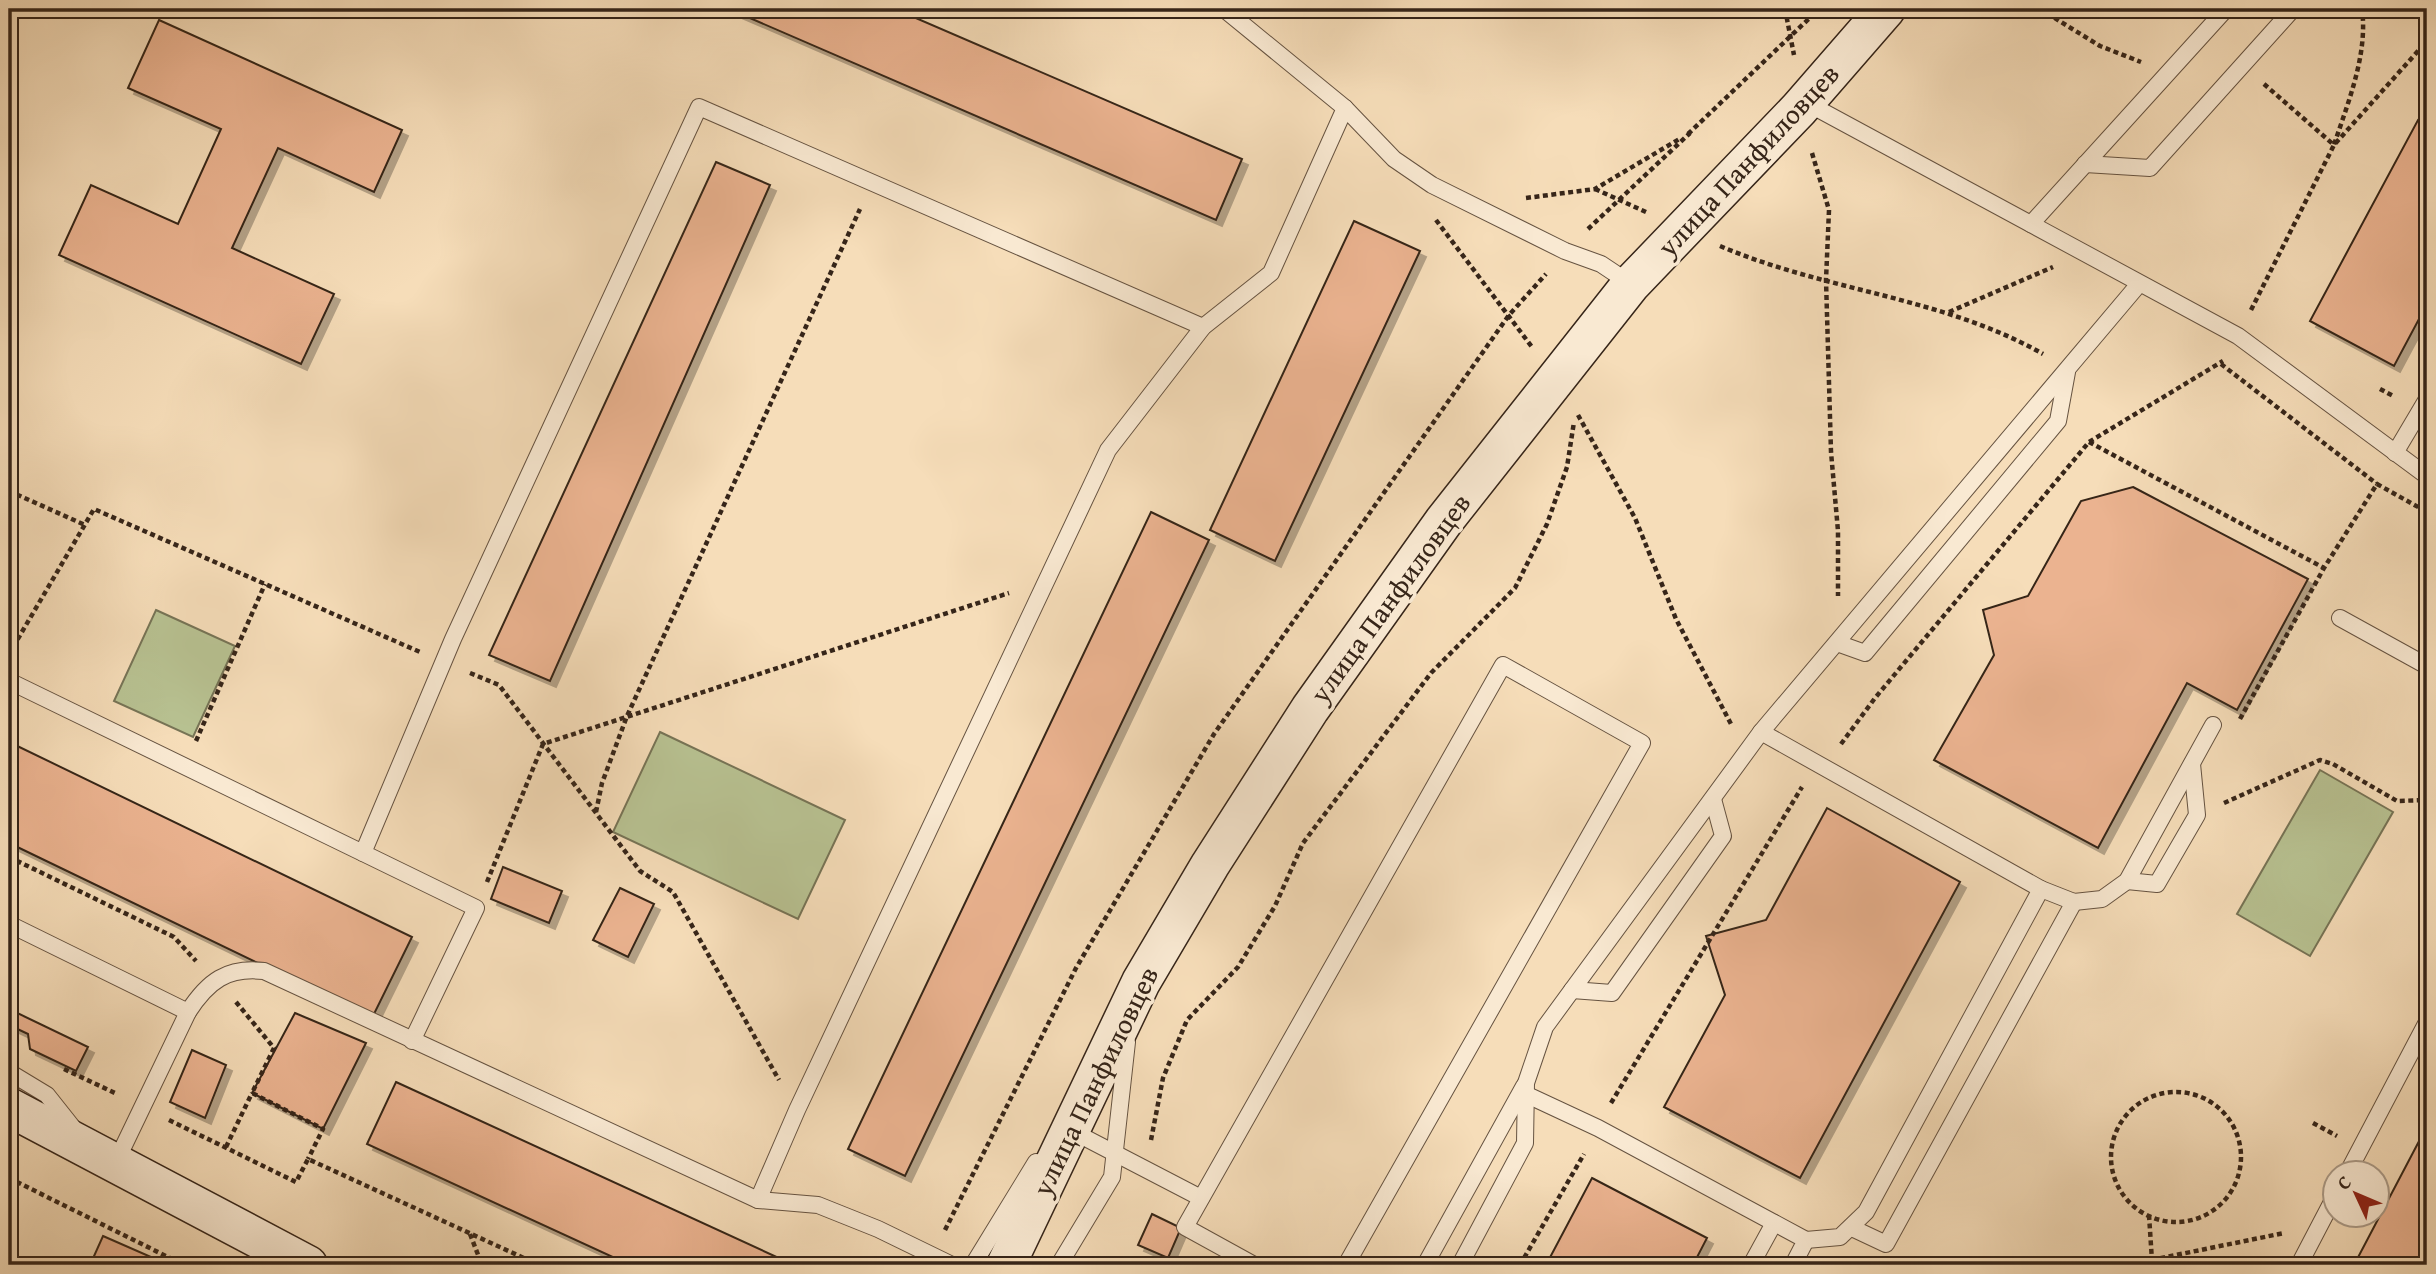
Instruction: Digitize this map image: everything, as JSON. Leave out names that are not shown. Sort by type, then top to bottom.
[{"type":"street","name":"улица Панфиловцев","points":[[1006,1265],[1141,982],[1210,865],[1310,709],[1444,521],[1631,284],[1802,105],[1876,12]]},
{"type":"street","points":[[9,1107],[308,1265]]},
{"type":"lane","points":[[1224,9],[1345,108],[1394,159],[1432,185],[1565,251],[1601,264],[1631,284]]},
{"type":"lane","points":[[2031,224],[2227,9]]},
{"type":"lane","points":[[2085,164],[2150,168],[2293,9]]},
{"type":"lane","points":[[1802,105],[2238,336],[2427,476]]},
{"type":"lane","points":[[363,853],[443,661],[699,107],[1203,327]]},
{"type":"lane","points":[[758,1200],[797,1110],[1108,450],[1203,327],[1271,273],[1345,108]]},
{"type":"lane","points":[[1425,1265],[1525,1088],[1545,1027],[1762,732],[2139,284]]},
{"type":"lane","points":[[1837,643],[1865,653],[2058,421],[2067,368]]},
{"type":"lane","points":[[2395,453],[2427,399]]},
{"type":"lane","points":[[2340,618],[2427,666]]},
{"type":"lane","points":[[1254,1265],[1185,1227],[1503,664],[1642,743],[1346,1265]]},
{"type":"lane","points":[[9,681],[476,908],[412,1041]]},
{"type":"lane","points":[[1762,732],[2041,889],[2074,902],[2102,899],[2127,881],[2213,725]]},
{"type":"lane","points":[[2127,881],[2157,884],[2197,815],[2192,763]]},
{"type":"lane","points":[[1572,990],[1612,993],[1723,836],[1713,799]]},
{"type":"lane","points":[[1525,1088],[1806,1240],[1840,1237],[1852,1228],[1883,1183],[2041,889]]},
{"type":"lane","points":[[1852,1228],[1886,1244],[2074,902]]},
{"type":"lane","points":[[9,924],[188,1012]]},
{"type":"lane","points":[[9,1072],[47,1095],[104,1158],[143,1107],[188,1012],[203,990],[221,975],[239,970],[264,971],[758,1200],[818,1205],[878,1229],[952,1265]]},
{"type":"lane","points":[[1059,1265],[1112,1177],[1131,1007]]},
{"type":"lane","points":[[973,1265],[1131,1007]]},
{"type":"lane","points":[[2355,1158],[2427,1022]]},
{"type":"lane","points":[[1460,1265],[1525,1143],[1525,1088]]},
{"type":"lane","points":[[1072,1131],[1201,1198]]},
{"type":"lane","points":[[1751,1265],[1774,1223]]},
{"type":"lane","points":[[2299,1265],[2320,1225]]},
{"type":"lane","points":[[1793,1265],[1806,1240]]},
{"type":"path","points":[[1785,9],[1792,35],[1802,105],[1829,210],[1826,280],[1831,452],[1838,531],[1837,643]]},
{"type":"path","points":[[953,1214],[1076,968],[1214,734],[1509,315],[1565,251],[1819,9]]},
{"type":"path","points":[[2040,9],[2100,46],[2153,66],[2172,68]]},
{"type":"path","points":[[2238,336],[2334,145],[2355,81],[2364,25],[2362,9]]},
{"type":"path","points":[[2334,145],[2427,41]]},
{"type":"path","points":[[2242,65],[2334,145]]},
{"type":"path","points":[[1471,204],[1595,189],[1690,132]]},
{"type":"path","points":[[596,812],[602,783],[627,716],[872,183]]},
{"type":"path","points":[[1595,189],[1724,248],[1826,280],[1950,312],[2035,350],[2067,368]]},
{"type":"path","points":[[1428,210],[1556,381]]},
{"type":"path","points":[[1950,312],[2041,274],[2081,252]]},
{"type":"path","points":[[2221,364],[2377,484],[2427,512]]},
{"type":"path","points":[[1142,1166],[1150,1149],[1163,1078],[1186,1020],[1238,967],[1275,906],[1303,843],[1375,745],[1431,673],[1515,588],[1547,524],[1567,467],[1576,412],[1635,518],[1676,618],[1746,753]]},
{"type":"path","points":[[2089,442],[2324,568]]},
{"type":"path","points":[[2236,723],[2245,713],[2324,568],[2377,484]]},
{"type":"path","points":[[9,491],[85,525]]},
{"type":"path","points":[[9,655],[94,509],[499,685],[640,870],[673,892],[797,1110]]},
{"type":"path","points":[[476,908],[543,744],[1046,581]]},
{"type":"path","points":[[191,752],[265,584]]},
{"type":"path","points":[[416,665],[422,652]]},
{"type":"path","points":[[2197,815],[2273,784],[2320,760],[2333,764],[2397,801],[2427,800]]},
{"type":"path","points":[[57,1066],[296,1182],[308,1159],[539,1265]]},
{"type":"path","points":[[2181,1092],[2201,1096],[2219,1107],[2232,1123],[2241,1152],[2236,1183],[2225,1201],[2207,1214],[2186,1222],[2164,1221],[2149,1215],[2125,1198],[2114,1178],[2111,1156],[2116,1134],[2126,1116],[2141,1102],[2160,1093],[2181,1092]]},
{"type":"path","points":[[226,1147],[252,1093]]},
{"type":"path","points":[[9,1178],[184,1265]]},
{"type":"path","points":[[2149,1215],[2152,1261]]},
{"type":"path","points":[[470,1234],[482,1265]]},
{"type":"path","points":[[2127,1265],[2250,1241]]},
{"type":"green space","points":[[156,610],[235,646],[193,737],[114,701]]},
{"type":"green space","points":[[660,732],[845,820],[798,919],[613,832]]},
{"type":"green space","points":[[2320,770],[2393,812],[2310,956],[2237,914]]},
{"type":"building","points":[[729,9],[895,9],[1242,159],[1216,220]]},
{"type":"building","points":[[159,20],[402,130],[374,192],[278,148],[232,248],[334,294],[301,364],[59,255],[91,185],[178,224],[221,129],[128,88]]},
{"type":"building","points":[[2418,120],[2427,125],[2427,304],[2394,366],[2310,321]]},
{"type":"building","points":[[716,162],[770,185],[550,681],[489,655]]},
{"type":"building","points":[[1354,221],[1420,251],[1275,561],[1210,530]]},
{"type":"building","points":[[2133,487],[2308,579],[2237,710],[2187,683],[2098,848],[1934,760],[1994,655],[1983,610],[2028,596],[2081,501]]},
{"type":"building","points":[[1151,512],[1209,540],[905,1176],[848,1149]]},
{"type":"building","points":[[9,742],[412,937],[372,1018],[9,843]]},
{"type":"building","points":[[1827,808],[1960,882],[1800,1178],[1664,1107],[1725,995],[1706,936],[1766,920]]},
{"type":"building","points":[[503,867],[562,891],[549,923],[491,899]]},
{"type":"building","points":[[620,888],[654,904],[628,957],[593,940]]},
{"type":"building","points":[[9,1009],[88,1047],[76,1071],[30,1049],[28,1034],[9,1025]]},
{"type":"building","points":[[295,1013],[366,1043],[323,1129],[252,1093]]},
{"type":"building","points":[[192,1050],[226,1065],[205,1118],[170,1102]]},
{"type":"building","points":[[396,1082],[794,1265],[630,1265],[367,1144]]},
{"type":"building","points":[[2427,1126],[2427,1265],[2354,1265],[2373,1228],[2390,1228],[2390,1196]]},
{"type":"building","points":[[1592,1178],[1707,1238],[1693,1265],[1546,1265]]},
{"type":"building","points":[[1152,1214],[1181,1228],[1168,1258],[1138,1245]]},
{"type":"building","points":[[103,1236],[151,1257],[147,1265],[90,1265]]}]
